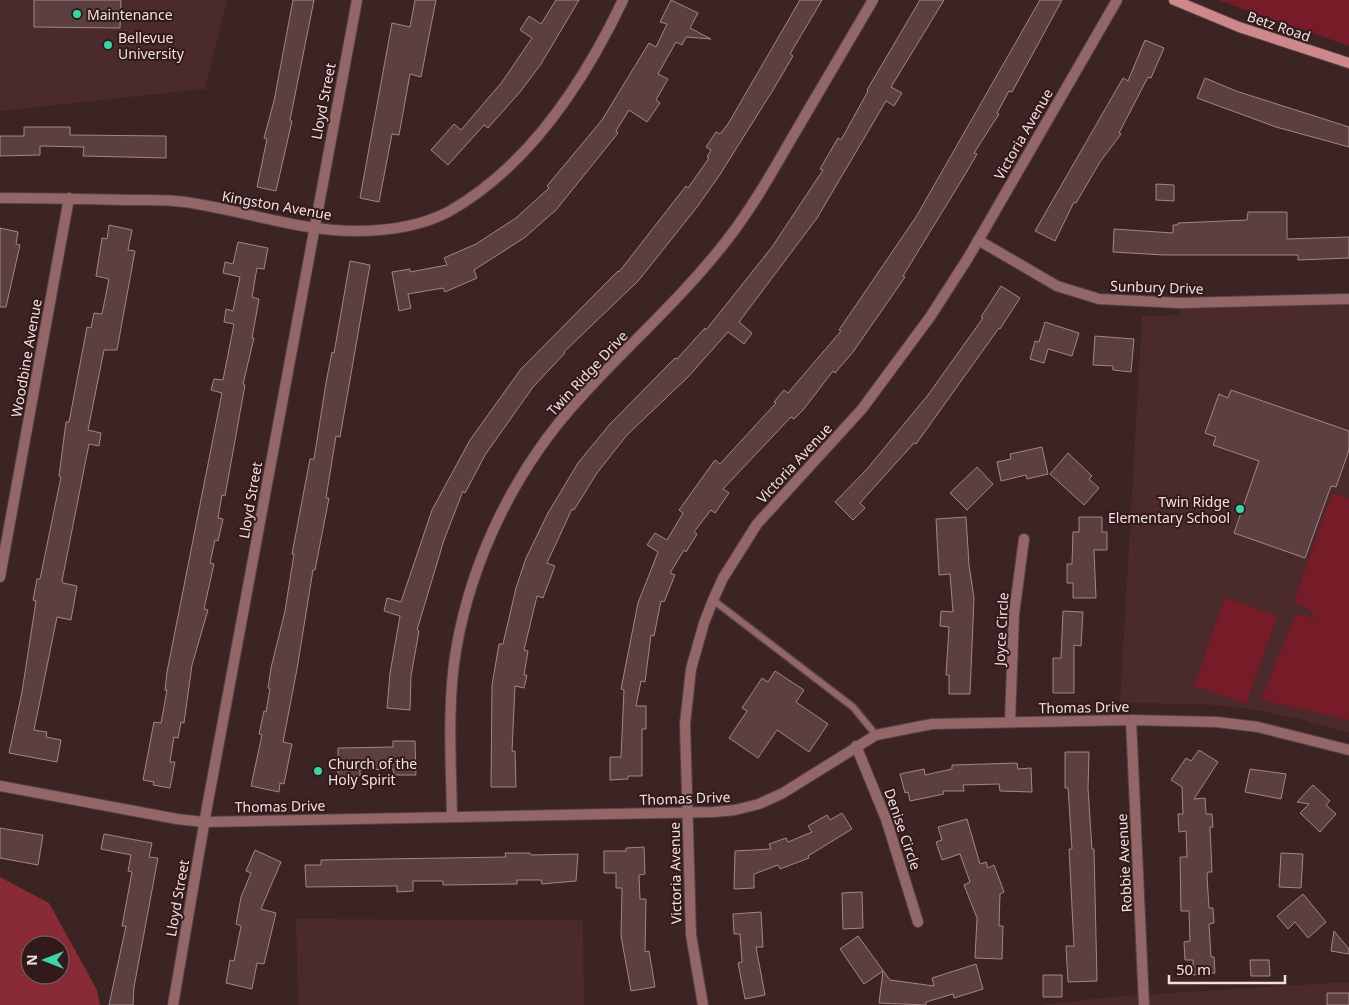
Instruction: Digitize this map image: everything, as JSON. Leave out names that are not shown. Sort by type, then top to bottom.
[{"type":"street","name":"Lloyd Street","points":[[173,1005],[204,822],[313,227],[357,0]]},
{"type":"street","name":"Kingston Avenue","points":[[0,198],[183,201],[313,227],[356,231],[400,228],[446,213],[487,187],[516,161],[568,97],[606,36],[623,0]]},
{"type":"street","name":"Twin Ridge Drive","points":[[452,817],[452,699],[456,651],[468,599],[490,537],[516,485],[547,437],[580,397],[675,300],[728,239],[772,173],[873,0]]},
{"type":"street","name":"Victoria Avenue","points":[[703,1005],[691,935],[685,724],[697,646],[713,600],[723,578],[757,524],[862,409],[930,317],[978,240],[1117,0]]},
{"type":"street","name":"Betz Road","points":[[1174,0],[1239,27],[1349,63]]},
{"type":"street","name":"Woodbine Avenue","points":[[0,577],[69,198]]},
{"type":"street","name":"Sunbury Drive","points":[[978,240],[1057,286],[1099,298],[1180,303],[1349,299]]},
{"type":"street","name":"Joyce Circle","points":[[1010,722],[1014,614],[1024,539]]},
{"type":"street","name":"Thomas Drive","points":[[0,786],[177,819],[204,822],[688,812],[735,810],[759,804],[783,793],[876,735],[932,724],[1131,720],[1217,722],[1258,727],[1349,750]]},
{"type":"street","name":"Robbie Avenue","points":[[1131,720],[1144,1005]]},
{"type":"street","name":"Denise Circle","points":[[856,746],[886,819],[918,922]]},
{"type":"lane","points":[[713,600],[853,707],[876,735]]},
{"type":"shaded area","name":"Bellevue University","points":[[0,0],[227,0],[205,89],[0,111]]},
{"type":"shaded area","points":[[1218,0],[1349,0],[1349,46]]},
{"type":"shaded area","name":"Twin Ridge Elementary School","points":[[1349,299],[1349,733],[1296,718],[1249,709],[1205,704],[1120,703],[1142,316],[1179,315],[1180,303]]},
{"type":"shaded area","points":[[1332,493],[1349,499],[1349,720],[1261,700],[1294,617],[1304,614],[1318,622],[1308,609],[1294,602]]},
{"type":"shaded area","points":[[1225,597],[1277,616],[1246,704],[1194,686]]},
{"type":"shaded area","points":[[0,877],[49,903],[67,935],[20,935],[20,985],[70,985],[70,941],[97,990],[100,1005],[0,1005]]},
{"type":"shaded area","points":[[296,919],[583,920],[584,1005],[298,1005]]},
{"type":"shaded area","points":[[1349,982],[1349,1005],[1040,1005],[1121,996]]},
{"type":"building","name":"Maintenance","points":[[34,0],[121,0],[120,28],[34,27]]},
{"type":"building","points":[[293,0],[314,0],[290,120],[292,121],[276,191],[257,187],[267,139],[264,138],[274,101]]},
{"type":"building","points":[[415,0],[436,0],[421,77],[410,74],[399,135],[392,134],[379,202],[360,198],[392,23],[410,27]]},
{"type":"building","points":[[556,0],[579,0],[541,64],[520,92],[488,128],[484,125],[448,165],[431,150],[454,124],[461,130],[502,82],[532,38],[520,30],[529,16],[541,24]]},
{"type":"building","points":[[671,0],[698,13],[690,28],[711,39],[686,37],[682,45],[676,42],[658,74],[668,79],[656,100],[660,103],[647,122],[629,110],[616,131],[618,133],[556,210],[524,238],[474,270],[477,278],[445,292],[443,288],[408,294],[411,308],[399,311],[392,272],[410,269],[410,272],[447,265],[444,258],[476,244],[516,218],[549,188],[547,186],[602,120],[649,43],[656,47],[667,24],[660,22]]},
{"type":"building","points":[[800,0],[822,0],[790,54],[793,56],[719,176],[639,280],[564,352],[533,387],[485,455],[465,493],[463,491],[444,540],[417,630],[419,631],[411,676],[410,710],[387,708],[390,673],[400,616],[384,611],[387,598],[401,602],[432,510],[470,440],[521,369],[619,272],[686,186],[688,188],[709,158],[707,157],[711,150],[706,147],[716,132],[720,134],[728,124]]},
{"type":"building","points":[[920,0],[944,0],[891,87],[902,93],[894,106],[886,101],[817,218],[739,322],[752,333],[744,344],[728,332],[688,377],[627,435],[597,473],[574,510],[572,509],[547,563],[555,566],[543,598],[537,596],[524,650],[528,651],[524,675],[527,675],[524,688],[515,686],[512,751],[515,751],[516,787],[491,787],[492,685],[499,644],[503,644],[516,588],[526,558],[548,513],[578,463],[610,424],[675,358],[677,359],[705,328],[706,330],[772,247],[823,170],[820,169],[838,138],[841,140],[867,90]]},
{"type":"building","points":[[1040,0],[1062,0],[1012,92],[1009,91],[997,113],[999,114],[974,153],[977,154],[903,276],[905,277],[853,352],[835,373],[833,371],[803,410],[794,419],[791,417],[723,489],[729,493],[715,513],[711,510],[694,532],[697,534],[686,552],[684,550],[670,573],[675,575],[664,602],[661,601],[654,636],[651,635],[645,682],[641,681],[636,706],[646,706],[646,729],[642,729],[642,776],[628,776],[628,779],[610,780],[610,757],[621,757],[624,690],[621,689],[638,603],[658,552],[647,545],[655,533],[667,540],[683,513],[679,510],[715,460],[720,464],[776,403],[774,402],[784,390],[788,393],[841,331],[839,330],[916,217]]},
{"type":"building","points":[[1145,40],[1164,48],[1151,78],[1148,77],[1119,133],[1121,134],[1100,162],[1076,203],[1074,202],[1055,241],[1035,231],[1123,78],[1128,81]]},
{"type":"building","points":[[1205,78],[1236,91],[1349,127],[1349,147],[1276,127],[1197,98]]},
{"type":"building","points":[[24,127],[70,127],[70,135],[166,136],[166,158],[83,156],[84,147],[40,146],[40,155],[0,156],[0,136],[24,136]]},
{"type":"building","points":[[1156,184],[1174,185],[1174,201],[1156,200]]},
{"type":"building","points":[[1248,212],[1287,212],[1287,239],[1349,237],[1349,258],[1298,260],[1298,255],[1164,255],[1113,252],[1114,229],[1173,233],[1173,225],[1178,225],[1178,223],[1247,220]]},
{"type":"building","points":[[109,225],[132,230],[128,250],[135,251],[117,350],[104,350],[88,430],[101,433],[99,446],[89,444],[62,581],[63,583],[77,586],[71,620],[57,617],[34,730],[47,732],[46,737],[61,740],[57,762],[9,753],[22,692],[36,601],[33,600],[37,579],[40,579],[61,477],[59,476],[66,422],[69,422],[87,327],[91,328],[94,313],[102,314],[109,279],[96,276],[102,238],[107,239]]},
{"type":"building","points":[[0,228],[18,232],[16,244],[20,245],[6,307],[0,307]]},
{"type":"building","points":[[238,242],[268,248],[264,269],[257,268],[252,297],[259,299],[252,338],[254,338],[243,384],[245,385],[225,496],[222,495],[218,518],[223,519],[218,541],[215,540],[210,563],[214,564],[204,609],[208,610],[192,665],[184,723],[181,722],[178,738],[174,737],[170,762],[175,762],[170,788],[153,785],[154,782],[143,780],[154,722],[161,723],[167,690],[165,690],[167,672],[222,393],[211,390],[214,379],[223,380],[234,324],[224,322],[226,309],[233,311],[240,277],[223,273],[225,262],[233,264]]},
{"type":"building","points":[[350,261],[370,265],[340,437],[336,436],[326,498],[329,498],[315,570],[313,570],[283,742],[292,744],[284,784],[280,783],[279,792],[251,786],[262,735],[259,734],[264,711],[266,712],[270,689],[268,688],[271,668],[285,611],[294,554],[292,554],[310,459],[314,459],[326,383],[332,352],[334,353]]},
{"type":"building","points":[[1001,286],[1020,298],[1000,329],[916,444],[914,443],[860,503],[865,508],[853,520],[835,502],[867,469],[928,395],[983,318],[981,317]]},
{"type":"building","points":[[1045,322],[1079,333],[1072,356],[1048,349],[1044,363],[1030,359],[1035,341],[1039,342]]},
{"type":"building","points":[[1095,336],[1134,339],[1131,372],[1113,370],[1113,366],[1093,365]]},
{"type":"building","points":[[1231,390],[1349,431],[1349,450],[1336,487],[1331,486],[1305,558],[1234,533],[1259,461],[1213,445],[1216,437],[1205,433],[1219,394],[1228,398]]},
{"type":"building","points":[[1042,447],[1048,474],[1027,479],[1026,475],[1001,481],[997,462],[1011,459],[1010,454]]},
{"type":"building","points":[[1068,453],[1092,476],[1089,479],[1099,488],[1084,505],[1050,474]]},
{"type":"building","points":[[977,467],[993,484],[967,510],[950,493]]},
{"type":"building","points":[[966,517],[969,565],[974,598],[970,694],[949,694],[949,675],[946,675],[949,627],[940,626],[941,611],[953,612],[950,574],[939,575],[936,519]]},
{"type":"building","points":[[1079,517],[1102,517],[1102,532],[1107,532],[1107,550],[1094,550],[1096,598],[1073,598],[1073,583],[1067,583],[1067,564],[1072,564],[1073,532],[1079,532]]},
{"type":"building","points":[[1063,611],[1083,612],[1081,646],[1074,645],[1074,693],[1053,693],[1053,658],[1061,658]]},
{"type":"building","points":[[775,671],[804,690],[796,702],[828,724],[809,752],[777,730],[758,758],[729,738],[747,711],[742,708],[762,678],[768,682]]},
{"type":"building","points":[[393,741],[415,741],[416,775],[394,775],[393,769],[360,770],[360,776],[338,777],[338,748],[393,747]]},
{"type":"building","points":[[1199,750],[1218,762],[1194,799],[1205,798],[1206,814],[1212,814],[1213,827],[1210,827],[1212,872],[1208,872],[1207,876],[1209,908],[1213,908],[1214,923],[1209,924],[1211,957],[1214,957],[1215,973],[1193,975],[1193,960],[1185,960],[1184,942],[1190,941],[1189,911],[1181,911],[1180,857],[1187,857],[1186,831],[1179,832],[1178,814],[1183,814],[1182,787],[1171,780],[1186,758],[1191,761]]},
{"type":"building","points":[[1065,752],[1089,752],[1088,788],[1092,849],[1094,849],[1097,981],[1068,982],[1066,946],[1074,946],[1069,849],[1072,849],[1068,788],[1065,788]]},
{"type":"building","points":[[1017,763],[1018,769],[1031,768],[1032,792],[1000,791],[999,784],[963,785],[964,791],[943,791],[944,794],[910,801],[908,792],[905,793],[900,774],[924,769],[925,775],[952,769],[952,765]]},
{"type":"building","points":[[1250,769],[1286,774],[1281,799],[1245,792]]},
{"type":"building","points":[[1313,785],[1330,801],[1326,805],[1336,814],[1320,832],[1300,813],[1309,804],[1297,802]]},
{"type":"building","points":[[842,813],[852,829],[808,856],[809,858],[780,869],[778,865],[754,874],[754,888],[734,889],[735,851],[771,849],[769,844],[786,838],[788,842],[812,832],[808,826],[827,815],[830,820]]},
{"type":"building","points":[[967,819],[980,864],[986,862],[988,868],[994,865],[1004,892],[1000,894],[999,926],[1003,926],[1002,959],[975,958],[977,918],[964,885],[970,882],[960,854],[942,860],[936,842],[942,840],[938,827]]},
{"type":"building","points":[[0,828],[43,835],[38,865],[0,858]]},
{"type":"building","points":[[104,834],[152,843],[149,857],[158,858],[134,987],[133,1005],[109,1005],[126,926],[122,926],[132,872],[128,871],[131,855],[101,849]]},
{"type":"building","points":[[644,847],[645,874],[639,875],[640,899],[646,899],[645,952],[649,951],[655,987],[631,991],[621,936],[622,888],[616,888],[616,873],[604,873],[604,851],[626,851],[626,848]]},
{"type":"building","points":[[255,850],[281,862],[261,909],[276,913],[264,964],[257,963],[252,989],[226,983],[230,960],[234,961],[241,926],[236,924],[241,897],[251,873],[246,871]]},
{"type":"building","points":[[505,853],[530,853],[531,855],[578,854],[576,881],[542,884],[541,880],[517,880],[517,884],[443,885],[443,881],[413,881],[413,891],[397,892],[397,886],[306,887],[305,865],[321,865],[321,860],[506,857]]},
{"type":"building","points":[[1281,853],[1303,854],[1301,888],[1279,887]]},
{"type":"building","points":[[862,892],[863,928],[843,929],[842,893]]},
{"type":"building","points":[[1303,894],[1326,922],[1308,938],[1295,922],[1288,929],[1277,916]]},
{"type":"building","points":[[761,912],[763,947],[756,947],[765,995],[745,999],[738,963],[742,962],[740,934],[734,934],[733,914]]},
{"type":"building","points":[[1334,931],[1349,949],[1349,954],[1331,951]]},
{"type":"building","points":[[858,936],[890,980],[934,986],[932,978],[976,964],[983,989],[954,998],[953,994],[926,1002],[926,1005],[879,1003],[883,971],[864,984],[840,949]]},
{"type":"building","points":[[1250,960],[1269,960],[1270,976],[1251,976]]},
{"type":"building","points":[[1043,975],[1062,975],[1062,997],[1043,997]]},
{"type":"building","points":[[1327,993],[1349,993],[1349,1005],[1327,1005]]},
{"type":"place","name":"Maintenance","points":[[77,14]]},
{"type":"place","name":"Bellevue University","points":[[108,45]]},
{"type":"place","name":"Twin Ridge Elementary School","points":[[1240,509]]},
{"type":"place","name":"Church of the Holy Spirit","points":[[318,771]]}]
